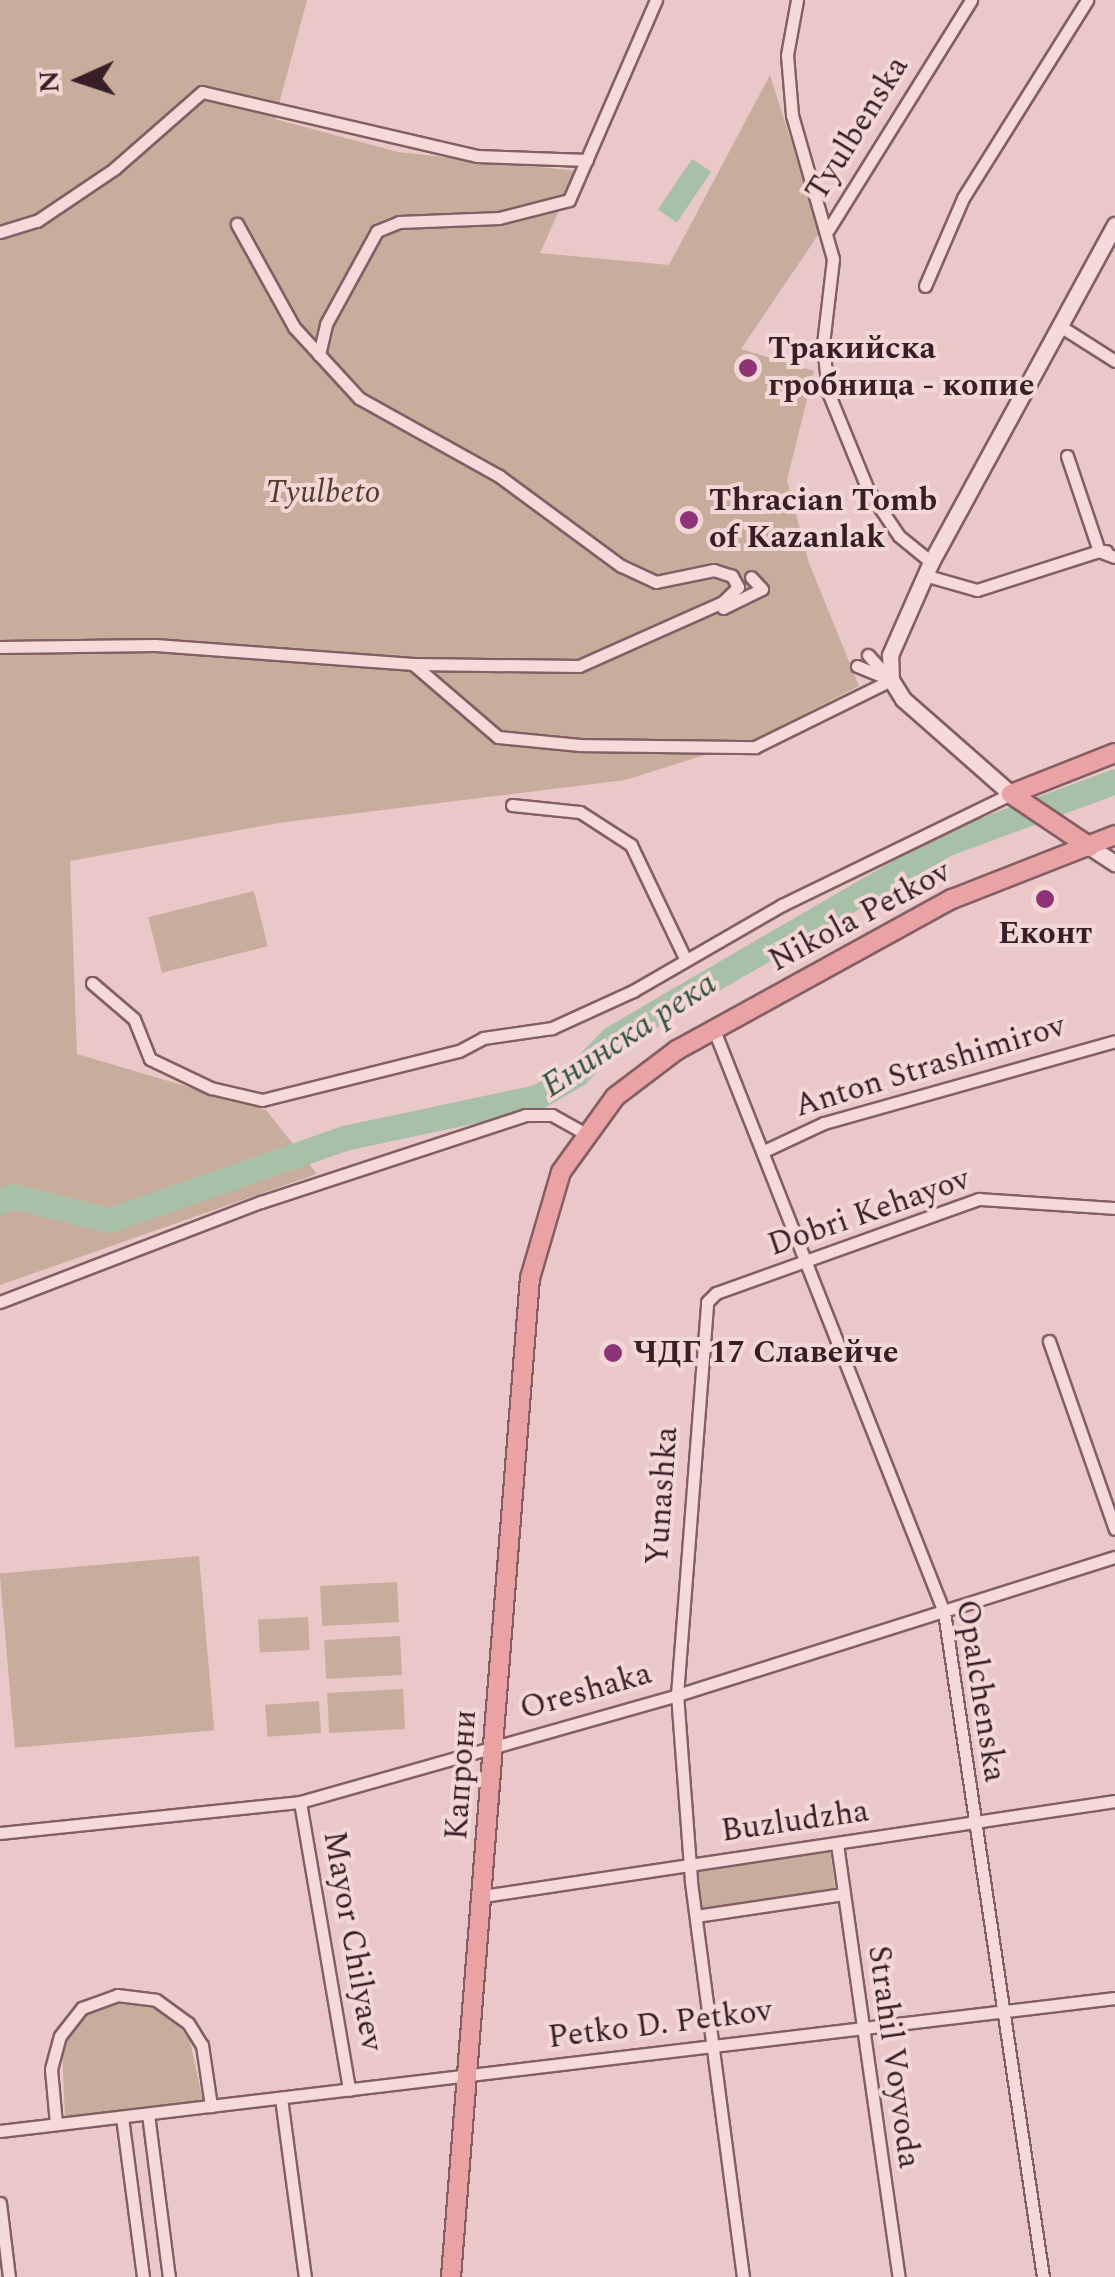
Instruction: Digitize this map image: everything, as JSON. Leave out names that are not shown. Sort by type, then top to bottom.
[{"type":"main road","points":[[1090,847],[1017,798],[1115,753]]},
{"type":"main road","name":"Nikola Petkov","points":[[530,1278],[561,1172],[584,1133],[615,1097],[714,1030],[952,899],[1115,835]]},
{"type":"main road","name":"Капрони","points":[[450,2277],[530,1278]]},
{"type":"street","points":[[319,355],[331,314],[378,231],[398,222],[533,212],[569,200],[656,0]]},
{"type":"street","points":[[797,0],[788,86],[828,230]]},
{"type":"street","name":"Tyulbenska","points":[[927,569],[868,490],[835,420],[823,363],[834,291],[828,230],[970,0]]},
{"type":"street","points":[[925,286],[963,198],[1087,0]]},
{"type":"street","points":[[0,232],[37,221],[114,169],[202,92],[477,156],[586,160]]},
{"type":"street","points":[[0,647],[155,645],[414,664],[579,666],[723,602],[738,587],[732,576],[714,570],[656,582],[621,566],[498,476],[359,398],[294,328],[237,224]]},
{"type":"street","points":[[891,680],[890,655],[927,569],[1115,225]]},
{"type":"street","points":[[1060,326],[1115,361]]},
{"type":"street","points":[[1066,456],[1098,551]]},
{"type":"street","points":[[927,569],[978,590],[1098,551],[1115,554]]},
{"type":"street","points":[[683,619],[762,589],[751,577]]},
{"type":"street","points":[[92,983],[134,1019],[150,1059],[211,1088],[262,1100],[459,1051],[483,1038],[552,1028],[685,958],[1017,798],[903,699],[868,654]]},
{"type":"street","points":[[414,664],[498,737],[580,745],[755,747],[891,680]]},
{"type":"street","points":[[857,666],[891,680]]},
{"type":"street","points":[[512,805],[580,812],[631,846],[685,958]]},
{"type":"street","points":[[1090,847],[1115,863]]},
{"type":"street","name":"Opalchenska","points":[[714,1030],[944,1612],[1043,2277]]},
{"type":"street","name":"Anton Strashimirov","points":[[764,1152],[824,1123],[1115,1041]]},
{"type":"street","points":[[0,1302],[261,1202],[525,1115],[552,1115],[584,1133]]},
{"type":"street","name":"Dobri Kehayov","points":[[707,1302],[716,1293],[807,1264],[979,1199],[1115,1208]]},
{"type":"street","name":"Yunashka","points":[[707,1302],[677,1695],[696,1916],[742,2277]]},
{"type":"street","points":[[1050,1340],[1115,1529]]},
{"type":"street","name":"Oreshaka","points":[[0,1833],[300,1802],[677,1695],[1115,1556]]},
{"type":"street","name":"Buzludzha","points":[[483,1896],[1115,1801]]},
{"type":"street","name":"Mayor Chilyaev","points":[[300,1802],[349,2090]]},
{"type":"street","name":"Strahil Voyvoda","points":[[836,1844],[859,2028],[899,2277]]},
{"type":"street","points":[[696,1916],[842,1894]]},
{"type":"street","points":[[56,2124],[51,2069],[60,2036],[88,2003],[116,1994],[156,2000],[188,2023],[202,2046],[211,2106]]},
{"type":"street","name":"Petko D. Petkov","points":[[0,2131],[1115,1998]]},
{"type":"street","points":[[281,2098],[305,2277]]},
{"type":"street","points":[[148,2114],[169,2277]]},
{"type":"street","points":[[122,2117],[143,2277]]},
{"type":"street","points":[[0,2202],[9,2277]]},
{"type":"green space","name":"Tyulbeto","points":[[0,0],[307,0],[275,119],[398,152],[577,171],[540,253],[669,265],[770,75],[820,232],[741,349],[814,371],[787,480],[809,563],[859,686],[756,739],[625,780],[278,823],[70,861],[77,1054],[266,1110],[317,1174],[0,1285]]},
{"type":"green space","points":[[254,891],[268,946],[162,973],[148,917]]},
{"type":"green space","points":[[199,1556],[214,1730],[15,1748],[0,1573]]},
{"type":"green space","points":[[397,1582],[399,1622],[322,1626],[320,1586]]},
{"type":"green space","points":[[308,1617],[310,1650],[260,1653],[258,1620]]},
{"type":"green space","points":[[400,1636],[402,1675],[326,1679],[324,1640]]},
{"type":"green space","points":[[403,1689],[405,1729],[329,1733],[327,1693]]},
{"type":"green space","points":[[319,1701],[321,1733],[267,1737],[265,1705]]},
{"type":"green space","points":[[830,1849],[835,1892],[702,1908],[697,1865]]},
{"type":"green space","points":[[119,2000],[147,2003],[172,2017],[190,2041],[203,2102],[65,2118],[62,2046],[90,2007]]},
{"type":"shaded area","points":[[692,159],[711,172],[677,222],[658,210]]},
{"type":"waterway","name":"Енинска река","points":[[0,1202],[12,1196],[109,1220],[344,1138],[537,1097],[577,1074],[612,1038],[945,844],[1115,781]]},
{"type":"place","name":"Тракийска гробница - копие","points":[[748,368]]},
{"type":"place","name":"Thracian Tomb of Kazanlak","points":[[689,520]]},
{"type":"place","name":"Еконт","points":[[1045,899]]},
{"type":"place","name":"ЧДГ 17 Славейче","points":[[613,1353]]}]
